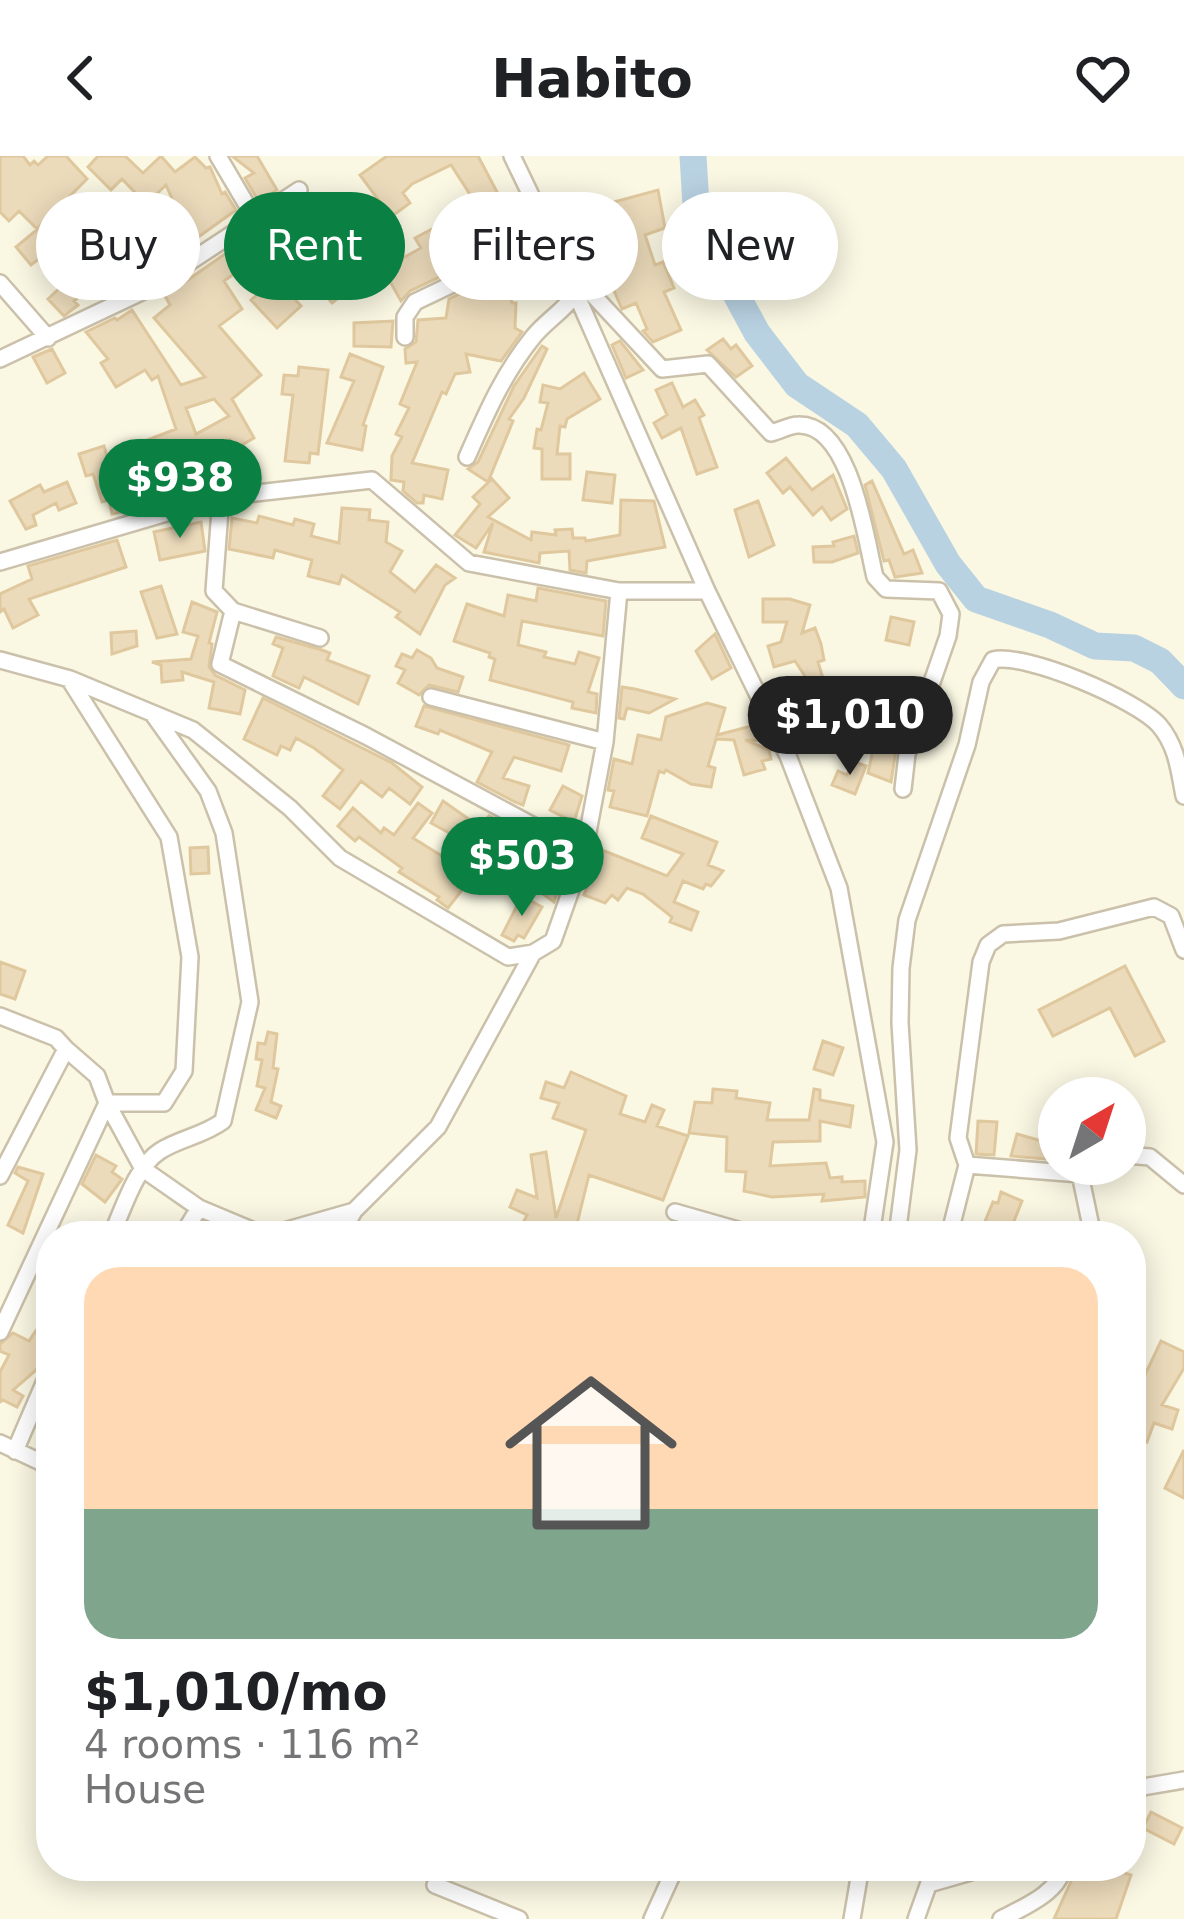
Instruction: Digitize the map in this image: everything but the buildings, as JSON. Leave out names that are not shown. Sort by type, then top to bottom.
[{"type":"street","points":[[218,156],[239,192]]},
{"type":"street","points":[[512,156],[529,192]]},
{"type":"street","points":[[0,359],[150,288],[224,237]]},
{"type":"street","points":[[0,283],[49,338]]},
{"type":"street","points":[[405,337],[405,317],[415,302],[429,295]]},
{"type":"street","points":[[467,457],[495,390],[536,333],[571,300]]},
{"type":"street","points":[[576,300],[706,591],[755,685],[839,888],[885,1142],[873,1221]]},
{"type":"street","points":[[598,300],[662,369],[707,364],[771,433],[801,424],[824,434],[843,458],[852,482],[875,578],[886,589],[939,591],[951,614],[948,636],[908,754],[903,789]]},
{"type":"street","points":[[0,562],[221,497],[372,480],[469,563],[619,591],[706,591]]},
{"type":"street","points":[[221,497],[214,591],[233,610],[320,638]]},
{"type":"street","points":[[0,660],[70,680],[193,730],[290,808],[340,858],[508,958],[533,953],[553,941],[584,853],[604,742],[619,591]]},
{"type":"street","points":[[233,610],[220,664],[584,853]]},
{"type":"street","points":[[898,1221],[908,1150],[901,1023],[901,968],[908,920],[968,745],[981,682],[993,660],[1016,660],[1081,681],[1142,711],[1175,749],[1184,796]]},
{"type":"street","points":[[70,680],[170,837],[190,957],[184,1071],[164,1103],[107,1103]]},
{"type":"street","points":[[431,698],[604,742]]},
{"type":"street","points":[[118,1221],[143,1169],[159,1151],[206,1133],[223,1121],[250,1002],[224,833],[208,791],[149,709]]},
{"type":"street","points":[[953,1221],[967,1165],[958,1138],[981,962],[988,945],[1003,934],[1059,932],[1154,907],[1171,916],[1184,950]]},
{"type":"street","points":[[348,1221],[437,1127],[533,953]]},
{"type":"street","points":[[0,1016],[56,1038],[98,1076],[107,1103],[143,1169],[199,1208],[230,1221]]},
{"type":"street","points":[[0,1176],[66,1049]]},
{"type":"street","points":[[52,1221],[107,1103]]},
{"type":"street","points":[[1146,1157],[1184,1185]]},
{"type":"street","points":[[967,1165],[1038,1171]]},
{"type":"street","points":[[1082,1185],[1090,1221]]},
{"type":"street","points":[[191,1221],[199,1208]]},
{"type":"street","points":[[317,1221],[354,1210]]},
{"type":"street","points":[[675,1212],[706,1221]]},
{"type":"street","points":[[0,1332],[36,1255]]},
{"type":"street","points":[[36,1395],[8,1447],[36,1460]]},
{"type":"street","points":[[1146,1786],[1184,1780]]},
{"type":"street","points":[[652,1919],[669,1881]]},
{"type":"street","points":[[852,1919],[858,1881]]},
{"type":"street","points":[[916,1919],[930,1881]]},
{"type":"street","points":[[929,1884],[940,1881]]},
{"type":"street","points":[[1000,1919],[1059,1881]]},
{"type":"street","points":[[435,1885],[519,1919]]},
{"type":"waterway","points":[[693,156],[697,222],[757,333],[797,385],[857,425],[894,469],[948,564],[976,599],[1095,646],[1134,648],[1160,661],[1184,686]]}]
